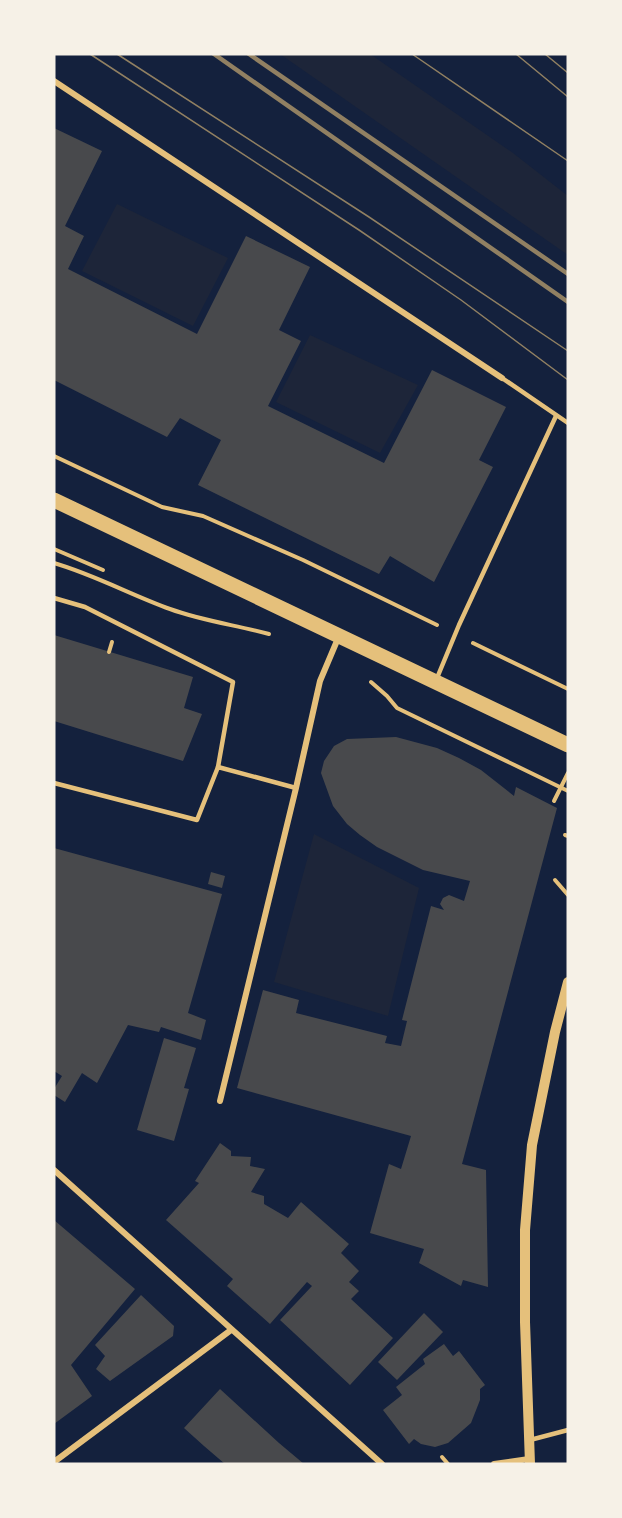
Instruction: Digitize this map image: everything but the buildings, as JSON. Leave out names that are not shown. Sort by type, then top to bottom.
[{"type":"main road","points":[[54,500],[568,746]]},
{"type":"street","points":[[54,81],[502,378]]},
{"type":"street","points":[[220,1101],[320,681],[339,635]]},
{"type":"street","points":[[494,1464],[530,1461],[525,1230],[531,1156],[555,1032],[568,982]]},
{"type":"street","points":[[54,1170],[382,1464]]},
{"type":"street","points":[[54,1462],[231,1330]]},
{"type":"lane","points":[[502,378],[568,423]]},
{"type":"lane","points":[[435,681],[556,416]]},
{"type":"lane","points":[[54,598],[85,607],[233,682],[218,767],[197,820],[54,783]]},
{"type":"lane","points":[[218,767],[296,788]]},
{"type":"lane","points":[[529,1440],[568,1430]]},
{"type":"path","points":[[54,456],[162,507],[203,516],[303,560],[568,688]]},
{"type":"path","points":[[54,549],[104,570]]},
{"type":"path","points":[[554,801],[568,773]]},
{"type":"path","points":[[555,880],[567,894]]},
{"type":"path","points":[[442,1457],[448,1464]]},
{"type":"shaded area","points":[[280,54],[370,54],[513,153],[568,196],[568,255]]},
{"type":"shaded area","points":[[117,204],[228,258],[193,326],[82,271]]},
{"type":"shaded area","points":[[310,335],[418,385],[380,453],[276,402]]},
{"type":"shaded area","points":[[314,834],[419,888],[388,1016],[274,982]]},
{"type":"tram line","points":[[90,54],[359,230],[461,300],[568,380]]},
{"type":"tram line","points":[[117,54],[369,217],[568,351]]},
{"type":"tram line","points":[[412,54],[568,161]]},
{"type":"tram line","points":[[516,54],[568,97]]},
{"type":"tram line","points":[[545,54],[568,73]]},
{"type":"railway","points":[[214,54],[568,302]]},
{"type":"railway","points":[[249,54],[568,274]]}]
